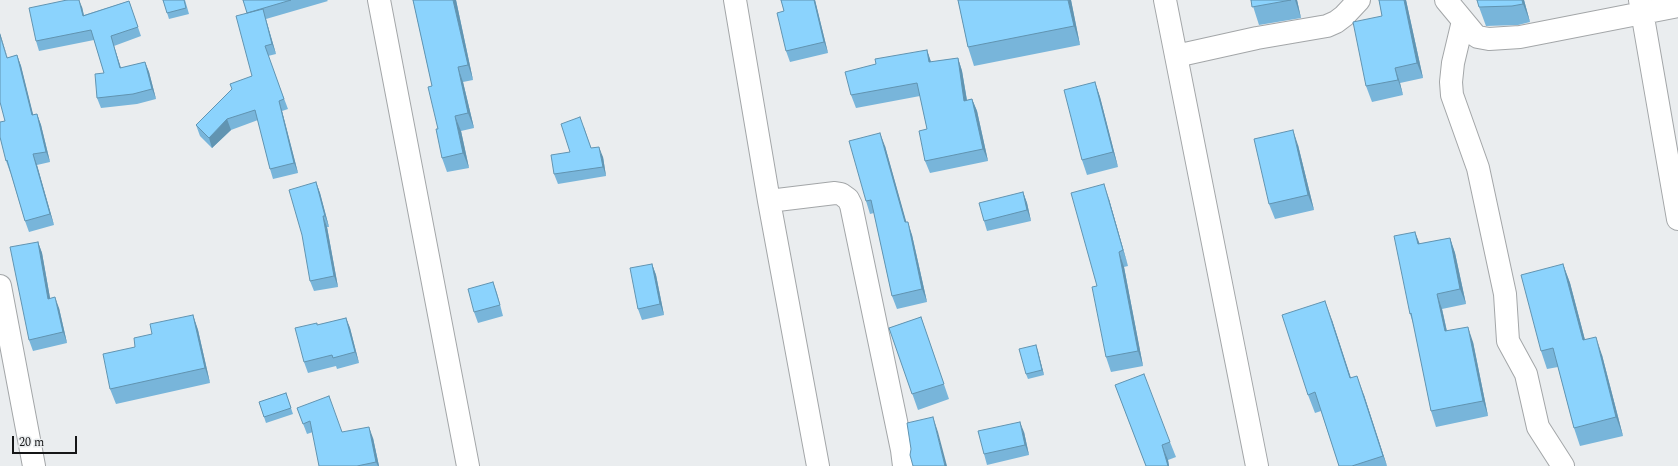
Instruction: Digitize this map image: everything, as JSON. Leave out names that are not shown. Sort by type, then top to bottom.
[{"type":"street","points":[[379,0],[468,466]]},
{"type":"street","points":[[735,0],[769,201],[818,466]]},
{"type":"street","points":[[1165,0],[1257,466]]},
{"type":"street","points":[[1176,56],[1257,38],[1327,26],[1344,16],[1359,0]]},
{"type":"street","points":[[1446,0],[1478,37],[1490,39],[1520,37],[1642,6],[1678,6]]},
{"type":"street","points":[[1642,6],[1678,220]]},
{"type":"street","points":[[1463,21],[1453,63],[1451,82],[1452,95],[1478,168],[1506,294],[1508,341],[1526,374],[1538,427],[1563,466]]},
{"type":"street","points":[[769,201],[836,193],[842,194],[848,199],[853,212],[904,466]]},
{"type":"street","points":[[0,286],[34,466]]},
{"type":"building","points":[[67,0],[79,0],[83,16],[129,1],[138,27],[111,36],[120,68],[145,62],[152,89],[133,94],[97,98],[95,74],[104,73],[91,30],[36,41],[29,8]]},
{"type":"building","points":[[163,0],[184,0],[186,8],[167,13]]},
{"type":"building","points":[[243,0],[291,0],[247,13]]},
{"type":"building","points":[[413,0],[453,0],[468,65],[458,67],[468,113],[455,116],[463,153],[442,158],[436,129],[438,129],[428,87],[432,86]]},
{"type":"building","points":[[781,0],[814,0],[824,42],[786,51],[777,13],[784,11]]},
{"type":"building","points":[[958,0],[1068,0],[1074,26],[968,47]]},
{"type":"building","points":[[1251,0],[1291,0],[1252,7]]},
{"type":"building","points":[[1379,0],[1404,0],[1417,63],[1395,68],[1398,80],[1366,86],[1353,22],[1382,16]]},
{"type":"building","points":[[1477,0],[1522,0],[1523,4],[1512,6],[1479,7]]},
{"type":"building","points":[[263,9],[272,44],[265,46],[284,99],[279,101],[294,163],[270,169],[255,110],[227,119],[209,138],[196,125],[232,89],[230,84],[252,76],[236,16]]},
{"type":"building","points":[[0,35],[7,58],[17,55],[32,115],[37,114],[46,152],[33,154],[50,214],[25,221],[0,137],[0,122],[5,121],[0,102]]},
{"type":"building","points":[[927,50],[929,62],[958,58],[964,101],[972,99],[983,149],[925,161],[919,131],[927,129],[917,83],[851,95],[845,72],[876,64],[875,59]]},
{"type":"building","points":[[1095,82],[1113,152],[1082,160],[1064,90]]},
{"type":"building","points":[[580,117],[591,148],[599,147],[603,167],[554,174],[551,155],[570,152],[561,124]]},
{"type":"building","points":[[1293,130],[1308,195],[1269,204],[1254,139]]},
{"type":"building","points":[[880,133],[905,222],[908,222],[922,289],[892,296],[871,200],[866,201],[849,141]]},
{"type":"building","points":[[316,182],[325,216],[323,216],[334,276],[310,281],[302,235],[289,190]]},
{"type":"building","points":[[1104,184],[1123,250],[1119,252],[1138,351],[1106,357],[1092,287],[1097,286],[1071,193]]},
{"type":"building","points":[[1023,192],[1027,210],[984,221],[979,203]]},
{"type":"building","points":[[1415,232],[1418,244],[1450,238],[1460,289],[1437,294],[1445,331],[1468,327],[1483,401],[1431,411],[1394,236]]},
{"type":"building","points":[[38,242],[48,299],[55,297],[63,332],[29,340],[10,247]]},
{"type":"building","points":[[652,264],[660,304],[638,309],[630,268]]},
{"type":"building","points":[[1563,264],[1583,340],[1596,337],[1616,417],[1574,428],[1553,348],[1541,351],[1521,275]]},
{"type":"building","points":[[493,282],[500,305],[474,312],[468,289]]},
{"type":"building","points":[[1325,301],[1350,378],[1357,376],[1383,456],[1352,466],[1339,466],[1315,392],[1308,395],[1282,315]]},
{"type":"building","points":[[193,315],[205,368],[110,389],[103,354],[135,347],[134,338],[152,334],[150,324]]},
{"type":"building","points":[[921,317],[944,384],[912,394],[889,328]]},
{"type":"building","points":[[346,318],[355,352],[333,358],[332,355],[304,362],[295,328],[317,323],[317,325]]},
{"type":"building","points":[[1036,345],[1042,370],[1026,374],[1019,349]]},
{"type":"building","points":[[1144,374],[1170,442],[1162,445],[1168,466],[1146,466],[1115,385]]},
{"type":"building","points":[[286,393],[291,408],[264,417],[259,402]]},
{"type":"building","points":[[329,396],[342,432],[369,427],[376,462],[357,466],[319,466],[310,421],[303,424],[297,408]]},
{"type":"building","points":[[933,417],[945,466],[913,466],[910,455],[911,449],[907,423]]},
{"type":"building","points":[[1020,422],[1025,445],[984,454],[978,431]]}]
